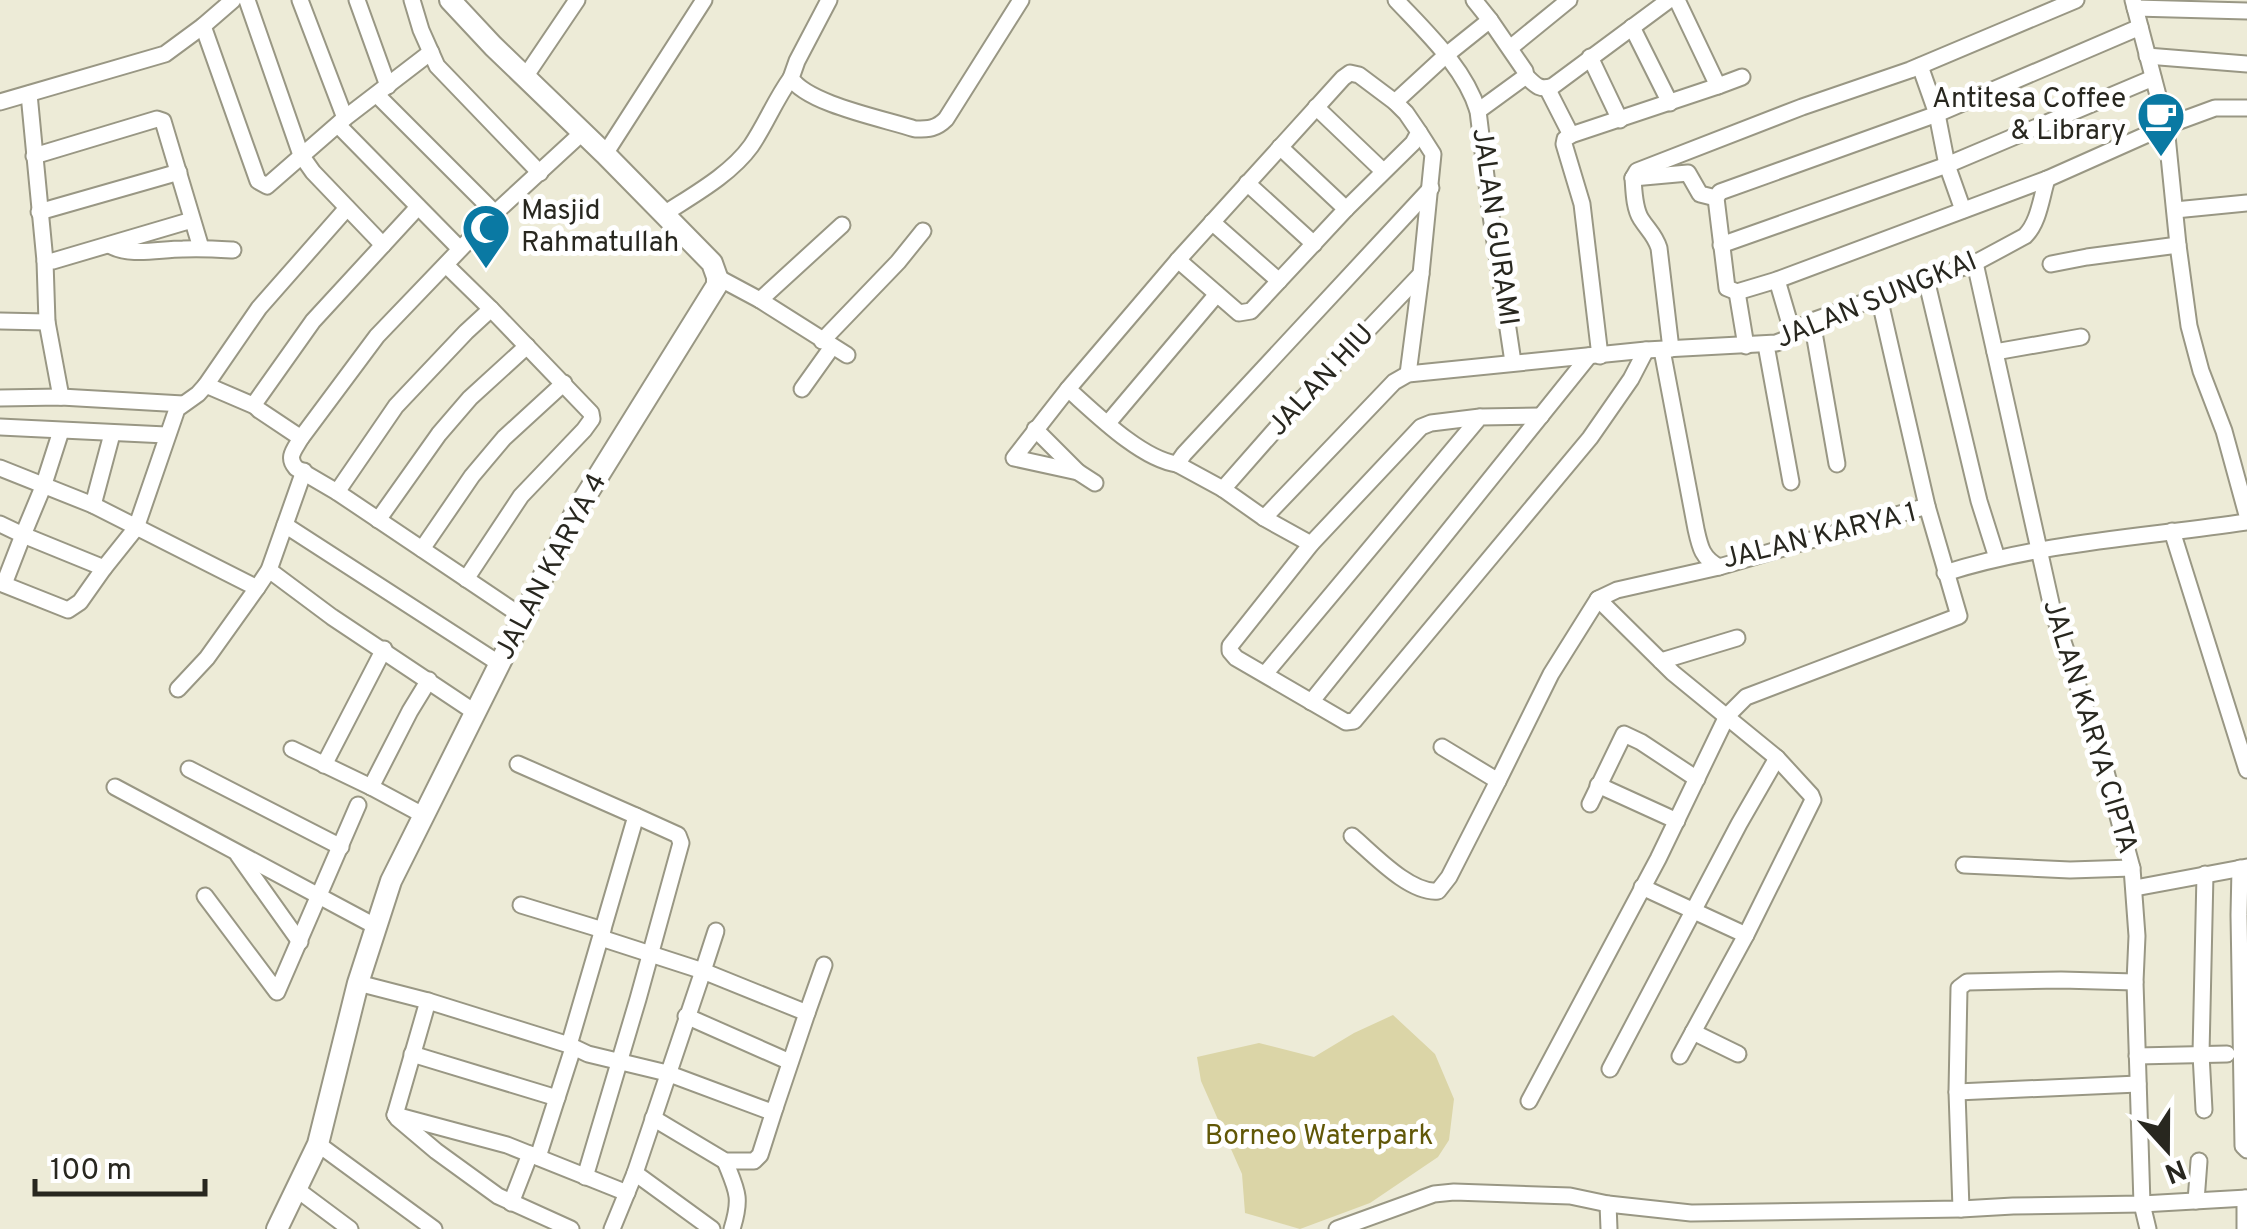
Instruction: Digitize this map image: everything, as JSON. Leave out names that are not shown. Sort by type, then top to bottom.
[{"type":"main road","points":[[450,0],[664,214],[712,264],[718,277]]},
{"type":"main road","name":"JALAN KARYA 4","points":[[277,1229],[318,1144],[358,983],[390,881],[574,515],[710,298],[718,277]]},
{"type":"street","points":[[0,102],[165,54],[233,0]]},
{"type":"street","points":[[247,0],[301,155],[384,245]]},
{"type":"street","points":[[300,0],[341,122],[460,249]]},
{"type":"street","points":[[356,0],[382,90],[495,213]]},
{"type":"street","points":[[412,0],[437,66],[540,173]]},
{"type":"street","points":[[525,77],[576,0]]},
{"type":"street","points":[[605,154],[704,0]]},
{"type":"street","points":[[664,214],[749,149],[791,78],[829,0]]},
{"type":"street","points":[[791,78],[798,88],[824,101],[915,129],[931,129],[946,120],[1021,0]]},
{"type":"street","name":"JALAN GURAMI","points":[[1396,0],[1445,56],[1474,98],[1513,362]]},
{"type":"street","points":[[1474,0],[1538,88],[1547,88],[1668,0]]},
{"type":"street","points":[[1510,48],[1548,6],[1569,0]]},
{"type":"street","points":[[1677,0],[1718,86]]},
{"type":"street","points":[[1633,178],[1637,170],[1920,66],[2076,0]]},
{"type":"street","points":[[1945,573],[2038,550],[2247,519],[2224,431],[2200,371],[2189,326],[2166,126],[2134,4],[2247,11]]},
{"type":"street","points":[[1395,102],[1490,20]]},
{"type":"street","points":[[204,26],[258,181],[267,186],[430,52]]},
{"type":"street","points":[[1632,26],[1670,103]]},
{"type":"street","points":[[2140,27],[1937,114],[1720,192],[1716,198],[1727,288],[1736,292],[1777,280],[2046,180],[2215,108],[2247,108]]},
{"type":"street","points":[[2147,56],[2247,64]]},
{"type":"street","points":[[1590,57],[1620,120]]},
{"type":"street","points":[[1920,66],[1963,210]]},
{"type":"street","points":[[1078,472],[1007,456],[1036,429],[1178,260],[1350,73],[1360,75],[1395,102],[1434,154],[1408,374]]},
{"type":"street","points":[[1478,111],[1526,76]]},
{"type":"street","points":[[1311,702],[1594,356],[1582,204],[1565,139],[1742,77]]},
{"type":"street","points":[[1721,245],[1947,165],[2153,78]]},
{"type":"street","points":[[1547,88],[1571,135]]},
{"type":"street","points":[[29,94],[48,322],[60,397]]},
{"type":"street","points":[[1316,108],[1383,171]]},
{"type":"street","points":[[34,156],[157,119],[163,121],[201,248]]},
{"type":"street","points":[[523,617],[296,468],[290,460],[301,438],[377,336],[495,213],[583,132]]},
{"type":"street","points":[[1178,260],[1239,313],[1251,312],[1346,209],[1414,143],[1420,132]]},
{"type":"street","points":[[1280,147],[1346,209]]},
{"type":"street","points":[[39,212],[179,172]]},
{"type":"street","points":[[1633,178],[1688,173],[1700,194],[1716,198]]},
{"type":"street","name":"JALAN KARYA 1","points":[[1633,178],[1640,218],[1656,235],[1659,248],[1660,349],[1704,557],[1719,567],[1927,506],[1959,616],[1746,697],[1728,716]]},
{"type":"street","name":"JALAN SUNGKAI","points":[[1660,349],[1766,346],[1784,340],[1792,330],[1812,321],[1976,263],[2031,231],[2046,180]]},
{"type":"street","points":[[1247,183],[1314,244]]},
{"type":"street","points":[[1177,464],[1431,188]]},
{"type":"street","points":[[2175,210],[2247,203]]},
{"type":"street","points":[[256,406],[256,400],[313,321],[418,207]]},
{"type":"street","points":[[61,431],[43,487],[2,584],[68,610],[80,602],[136,528],[177,409],[206,385],[259,308],[347,208]]},
{"type":"street","points":[[45,261],[192,220]]},
{"type":"street","points":[[1212,222],[1279,281]]},
{"type":"street","points":[[760,300],[842,225]]},
{"type":"street","points":[[802,389],[923,231]]},
{"type":"street","points":[[110,244],[119,250],[140,252],[233,250]]},
{"type":"street","points":[[2051,264],[2178,245]]},
{"type":"street","name":"JALAN KARYA CIPTA","points":[[1976,263],[2053,612],[2102,758],[2132,868],[2142,1204],[2148,1229]]},
{"type":"street","points":[[446,265],[564,383],[592,418],[522,496],[466,579]]},
{"type":"street","name":"JALAN HIU","points":[[1223,489],[1421,274]]},
{"type":"street","points":[[718,277],[834,348]]},
{"type":"street","points":[[1926,279],[1979,502],[1997,558]]},
{"type":"street","points":[[1777,280],[1792,330]]},
{"type":"street","points":[[1736,292],[1746,346]]},
{"type":"street","points":[[1108,423],[1217,294]]},
{"type":"street","points":[[1879,297],[1927,506]]},
{"type":"street","points":[[337,492],[396,406],[490,310]]},
{"type":"street","points":[[0,321],[48,322]]},
{"type":"street","points":[[1812,321],[1837,464]]},
{"type":"street","points":[[1995,352],[2080,337]]},
{"type":"street","points":[[378,520],[439,434],[527,346]]},
{"type":"street","points":[[1766,346],[1791,482]]},
{"type":"street","points":[[1264,518],[1394,382],[1408,374],[1660,349]]},
{"type":"street","points":[[1542,416],[1480,418],[1420,426],[1311,544],[1230,646],[1230,651],[1311,702],[1352,722],[1590,438],[1631,379],[1660,349]]},
{"type":"street","points":[[422,549],[472,476],[504,438],[564,383]]},
{"type":"street","points":[[206,385],[256,406],[301,438]]},
{"type":"street","points":[[1068,389],[1162,462],[1177,464],[1223,489],[1311,544]]},
{"type":"street","points":[[0,398],[183,404]]},
{"type":"street","points":[[1265,674],[1480,418]]},
{"type":"street","points":[[0,427],[166,435]]},
{"type":"street","points":[[1036,429],[1078,472],[1095,483]]},
{"type":"street","points":[[92,504],[112,434]]},
{"type":"street","points":[[0,468],[92,504],[257,588]]},
{"type":"street","points":[[178,690],[207,658],[270,570],[304,471]]},
{"type":"street","points":[[0,524],[104,568]]},
{"type":"street","points":[[286,525],[500,664]]},
{"type":"street","points":[[2172,531],[2247,770]]},
{"type":"street","points":[[1352,836],[1424,892],[1438,892],[1551,674],[1598,599],[1616,590],[1719,567]]},
{"type":"street","points":[[270,570],[332,617],[476,712]]},
{"type":"street","points":[[1598,599],[1691,688],[1777,758],[1811,794],[1813,804],[1680,1056]]},
{"type":"street","points":[[1661,661],[1737,638]]},
{"type":"street","points":[[324,765],[384,649]]},
{"type":"street","points":[[371,787],[428,680]]},
{"type":"street","points":[[1529,1102],[1728,716]]},
{"type":"street","points":[[1590,804],[1624,734],[1697,779]]},
{"type":"street","points":[[1442,746],[1498,781]]},
{"type":"street","points":[[292,749],[423,816]]},
{"type":"street","points":[[1610,1069],[1777,758]]},
{"type":"street","points":[[518,764],[681,838],[651,955],[585,1176]]},
{"type":"street","points":[[189,769],[341,847]]},
{"type":"street","points":[[1598,785],[1677,821]]},
{"type":"street","points":[[116,787],[375,926]]},
{"type":"street","points":[[205,896],[277,992],[358,805]]},
{"type":"street","points":[[511,1203],[557,1098],[636,816]]},
{"type":"street","points":[[236,851],[300,942]]},
{"type":"street","points":[[1964,864],[2070,870],[2132,868]]},
{"type":"street","points":[[2134,888],[2244,868],[2241,1051],[2247,1150]]},
{"type":"street","points":[[2204,1110],[2205,874]]},
{"type":"street","points":[[1642,887],[1746,935]]},
{"type":"street","points":[[521,905],[807,1013]]},
{"type":"street","points":[[617,1227],[716,931]]},
{"type":"street","points":[[653,1118],[725,1161],[754,1161],[760,1155],[824,966]]},
{"type":"street","points":[[1960,1209],[1957,1092],[1962,984],[2135,982]]},
{"type":"street","points":[[358,983],[667,1073],[769,1111],[775,1108]]},
{"type":"street","points":[[395,1115],[428,1001]]},
{"type":"street","points":[[686,1016],[790,1062]]},
{"type":"street","points":[[1693,1032],[1738,1054]]},
{"type":"street","points":[[412,1054],[557,1098]]},
{"type":"street","points":[[2137,1056],[2228,1054]]},
{"type":"street","points":[[1957,1092],[2138,1084]]},
{"type":"street","points":[[395,1115],[534,1155],[627,1193]]},
{"type":"street","points":[[395,1115],[498,1196],[546,1223],[571,1229]]},
{"type":"street","points":[[318,1144],[431,1228]]},
{"type":"street","points":[[725,1161],[739,1201],[732,1229]]},
{"type":"street","points":[[2196,1200],[2198,1161]]},
{"type":"street","points":[[636,1173],[712,1229]]},
{"type":"street","points":[[295,1188],[350,1229]]},
{"type":"street","points":[[1337,1229],[1434,1194],[1454,1192],[1570,1196],[1691,1221],[1857,1211],[2246,1198],[2245,1229]]},
{"type":"street","points":[[1608,1204],[1609,1229]]},
{"type":"street","points":[[1857,1211],[1857,1229]]},
{"type":"green space","name":"Borneo Waterpark","points":[[1393,1015],[1435,1054],[1454,1099],[1449,1140],[1438,1157],[1370,1203],[1300,1229],[1245,1213],[1242,1174],[1201,1081],[1197,1057],[1259,1043],[1314,1057]]},
{"type":"place","name":"Antitesa Coffee & Library","points":[[2161,158]]},
{"type":"place","name":"Masjid Rahmatullah","points":[[486,270]]}]
